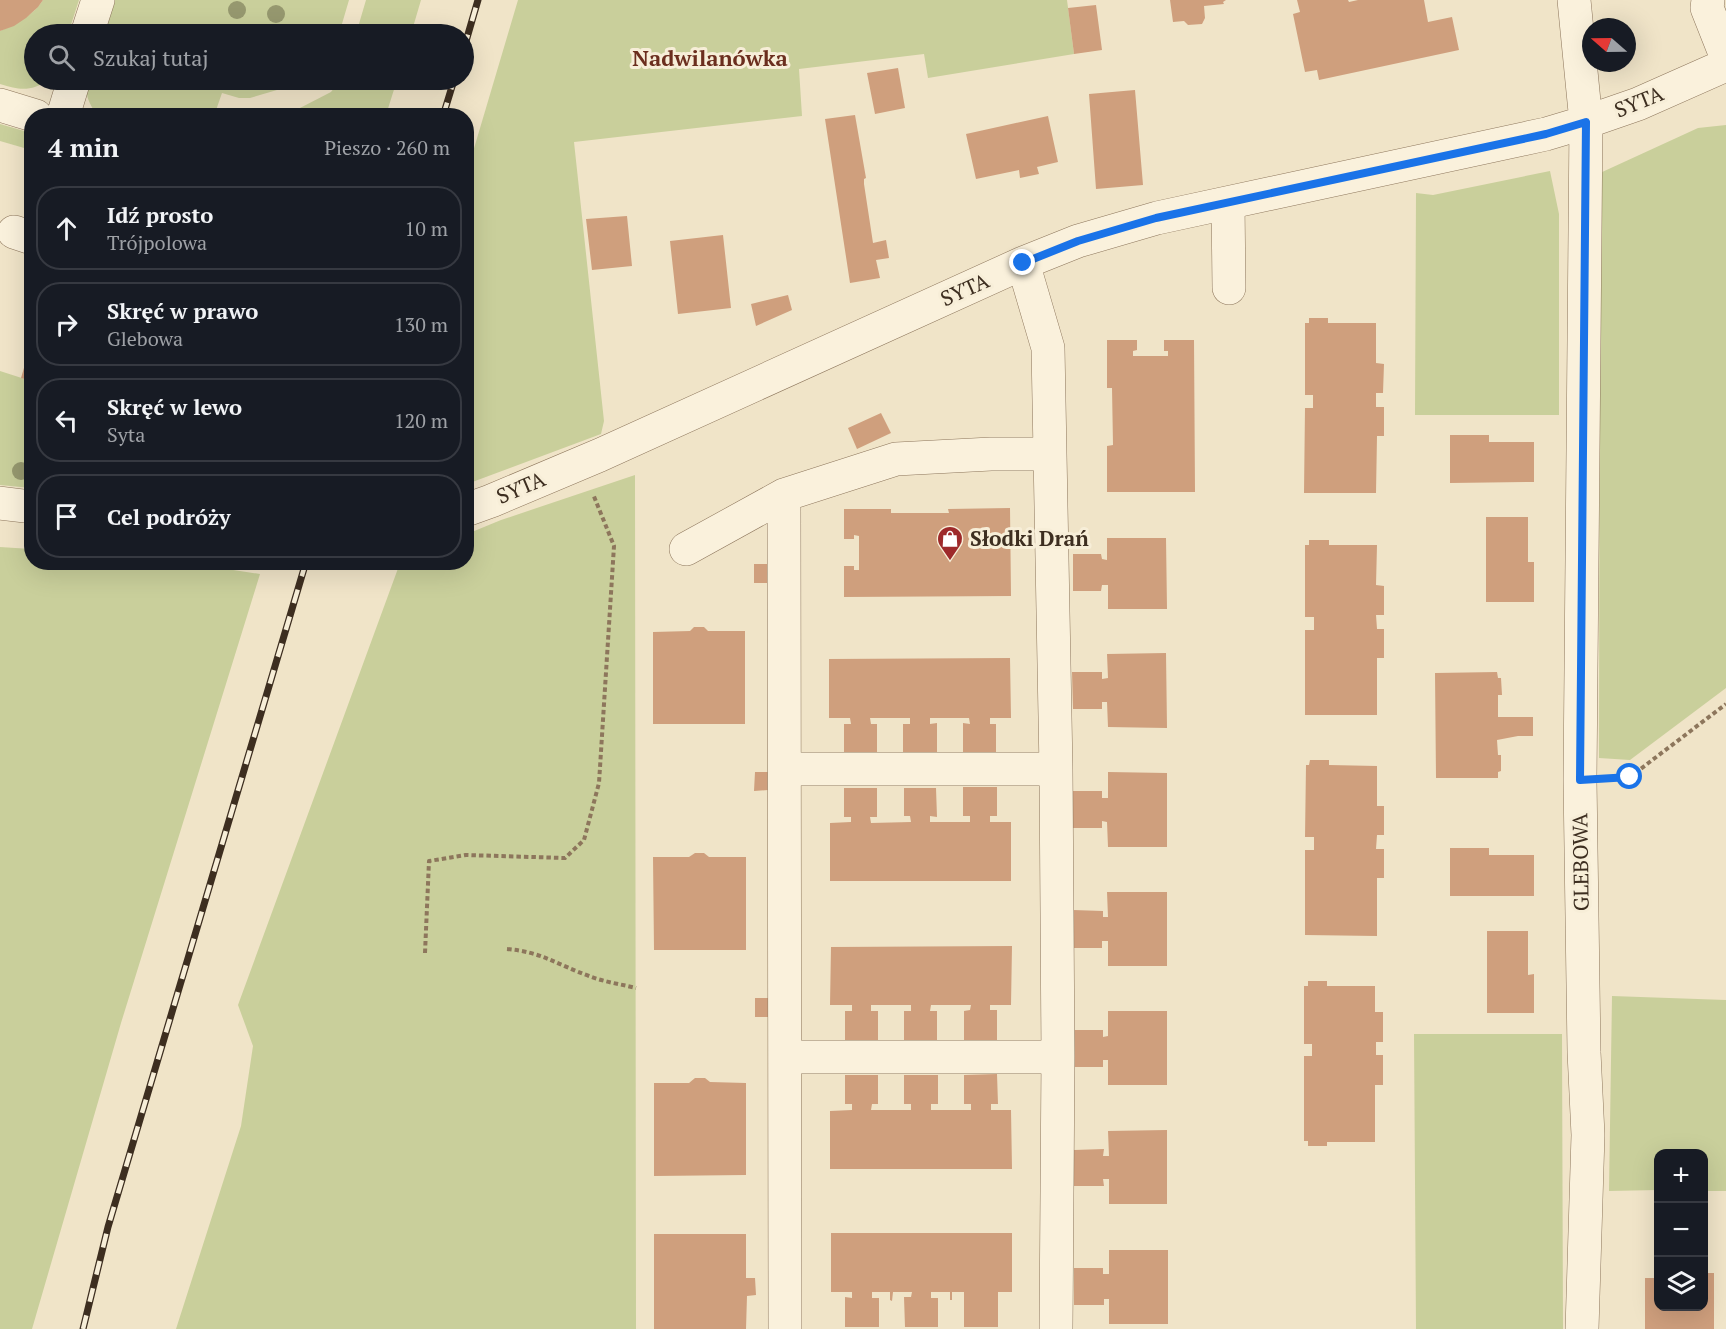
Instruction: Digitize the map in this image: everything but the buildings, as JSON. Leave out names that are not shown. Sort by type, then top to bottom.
[{"type":"street","points":[[90,24],[98,0]]},
{"type":"street","name":"GLEBOWA","points":[[1574,0],[1586,122],[1580,780],[1584,1052],[1588,1135],[1582,1329]]},
{"type":"street","points":[[1708,0],[1707,8],[1726,56]]},
{"type":"street","name":"SYTA","points":[[474,507],[580,463],[1023,263],[1078,241],[1156,218],[1546,134],[1638,104],[1726,65]]},
{"type":"street","points":[[65,108],[71,90]]},
{"type":"street","points":[[0,105],[24,112]]},
{"type":"street","points":[[1228,203],[1229,288]]},
{"type":"street","points":[[1023,263],[1048,348],[1056,769],[1058,1057],[1056,1329]]},
{"type":"street","points":[[686,549],[784,495],[896,459],[990,454],[1050,454]]},
{"type":"street","points":[[784,495],[785,1329]]},
{"type":"street","points":[[0,503],[24,506]]},
{"type":"street","points":[[785,769],[1056,769]]},
{"type":"street","points":[[785,1057],[1058,1057]]},
{"type":"path","points":[[425,953],[429,861],[466,855],[565,858],[584,840],[599,783],[614,546],[580,463]]},
{"type":"path","points":[[1580,780],[1630,777],[1726,704]]},
{"type":"path","points":[[507,949],[546,957],[590,977],[636,988]]},
{"type":"green space","points":[[43,0],[79,0],[71,24],[24,24],[24,89],[0,84],[0,31],[29,15]]},
{"type":"green space","points":[[108,0],[349,0],[342,24],[101,24]]},
{"type":"green space","points":[[366,0],[421,0],[414,24],[359,24]]},
{"type":"green space","points":[[518,0],[1067,0],[1074,54],[928,78],[924,54],[799,69],[802,116],[574,142],[604,421],[601,434],[474,481],[474,148]]},
{"type":"green space","points":[[86,90],[277,90],[250,98],[239,98],[222,93],[217,108],[93,108]]},
{"type":"green space","points":[[332,90],[394,90],[388,108],[300,108]]},
{"type":"green space","points":[[0,124],[24,131],[24,148],[0,141]]},
{"type":"green space","points":[[1726,125],[1726,688],[1630,760],[1599,758],[1600,173],[1698,128]]},
{"type":"green space","points":[[1550,171],[1559,214],[1559,415],[1415,415],[1416,193],[1433,195]]},
{"type":"green space","points":[[0,371],[24,379],[24,487],[0,485]]},
{"type":"green space","points":[[635,475],[636,1329],[176,1329],[241,1126],[253,1046],[238,1005],[397,570],[474,570],[474,531]]},
{"type":"green space","points":[[0,547],[24,549],[24,570],[234,570],[260,574],[121,1023],[32,1329],[0,1329]]},
{"type":"green space","points":[[1612,996],[1726,1000],[1726,1191],[1708,1191],[1708,1149],[1654,1149],[1654,1190],[1609,1191]]},
{"type":"green space","points":[[1414,1034],[1562,1034],[1563,1329],[1416,1329]]},
{"type":"railway","points":[[471,24],[478,0]]},
{"type":"railway","points":[[445,108],[451,90]]},
{"type":"railway","points":[[83,1329],[108,1227],[304,570]]},
{"type":"place","name":"Słodki Drań","points":[[950,562]]},
{"type":"district","name":"Nadwilanówka","points":[[710,58]]},
{"type":"route","points":[[1023,263],[1078,241],[1156,218],[1546,134],[1586,122],[1580,780],[1630,777]]}]
